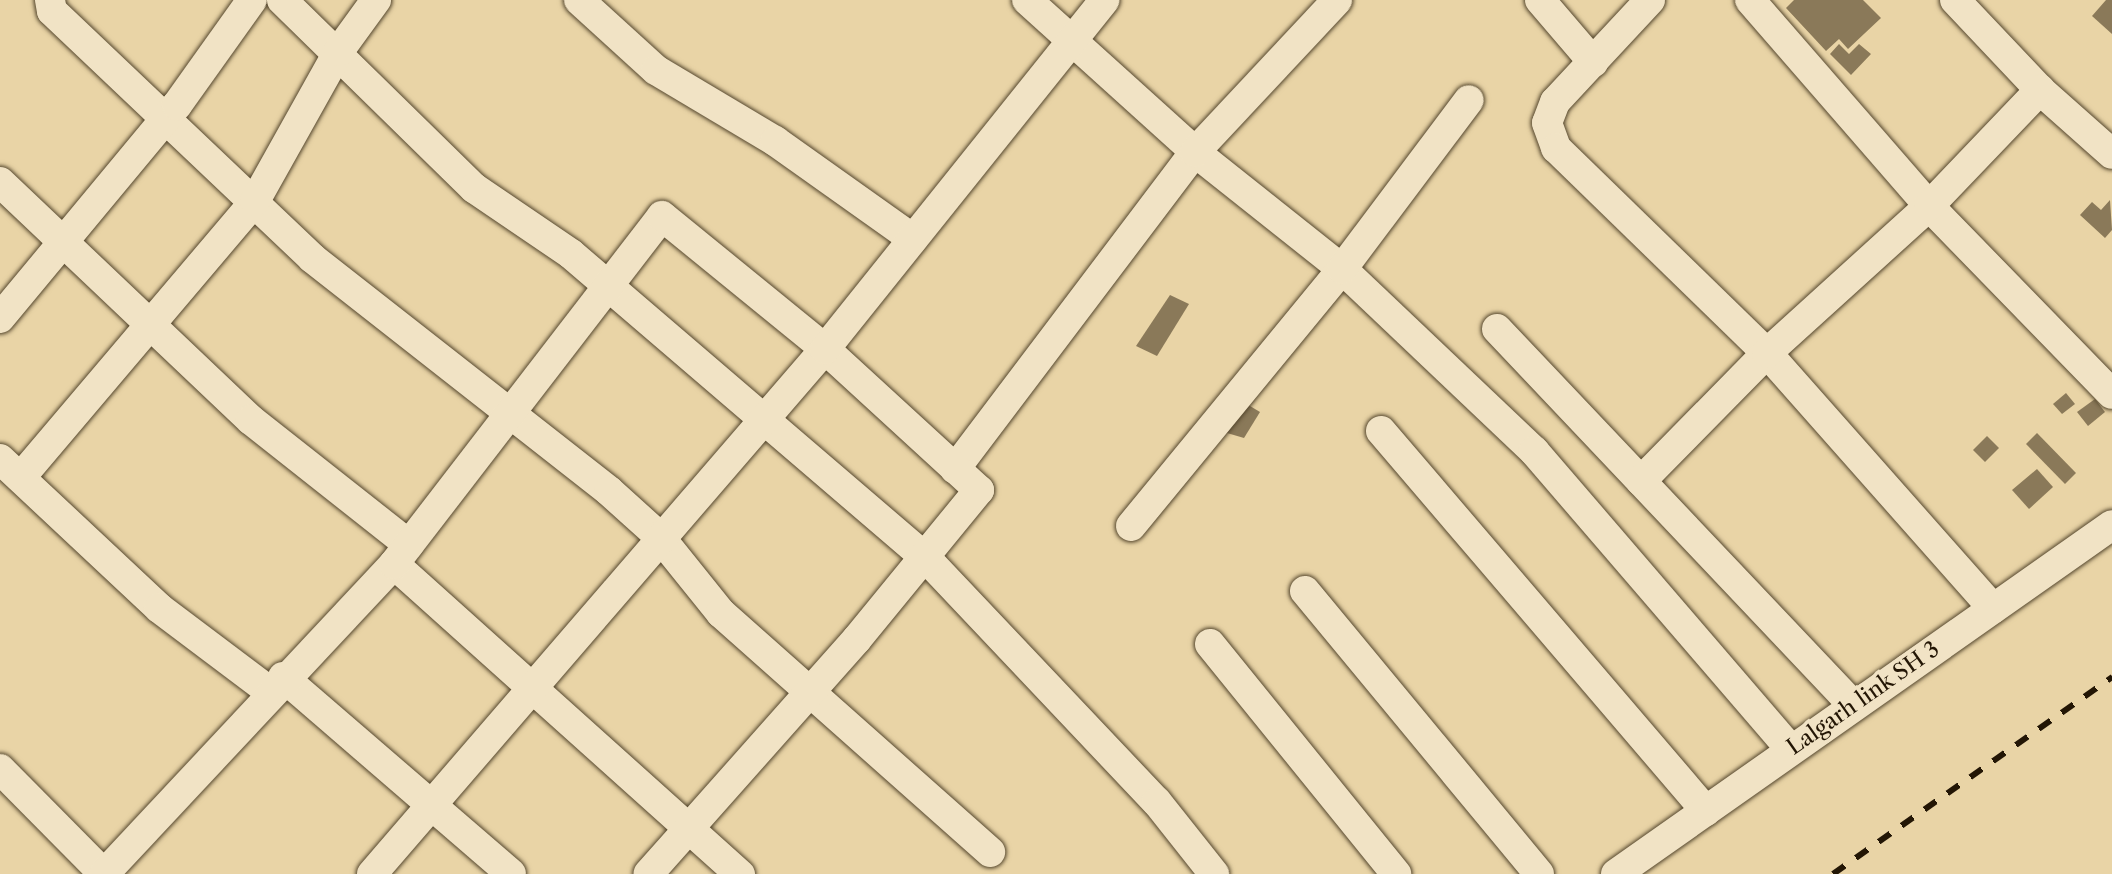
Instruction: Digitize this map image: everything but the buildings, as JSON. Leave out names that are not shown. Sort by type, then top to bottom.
[{"type":"street","points":[[50,0],[52,11],[312,258],[659,536],[721,613],[990,852]]},
{"type":"street","points":[[0,318],[166,118],[252,0]]},
{"type":"street","points":[[282,0],[339,51],[474,188],[612,289],[768,417],[925,557],[1157,802],[1214,874]]},
{"type":"street","points":[[376,0],[339,51],[255,201],[152,325],[11,468],[159,608],[276,684],[435,804],[511,874]]},
{"type":"street","points":[[579,0],[656,70],[775,141],[913,239]]},
{"type":"street","points":[[1027,0],[1195,152],[1342,269],[1534,451],[1790,749]]},
{"type":"street","points":[[372,874],[535,689],[659,536],[768,417],[1105,0]]},
{"type":"street","points":[[955,469],[1195,152],[1337,0]]},
{"type":"street","points":[[1540,0],[1593,62]]},
{"type":"street","points":[[1650,0],[1555,102],[1547,123],[1556,148],[1767,353],[1993,608]]},
{"type":"street","points":[[1750,0],[1929,206],[2106,376]]},
{"type":"street","points":[[1955,0],[2040,90],[2112,154]]},
{"type":"street","points":[[1641,481],[1767,353],[1929,206],[2040,90]]},
{"type":"street","points":[[1131,526],[1342,269],[1469,100]]},
{"type":"street","points":[[0,182],[251,420],[402,555],[535,689],[740,874]]},
{"type":"street","points":[[0,769],[104,874],[276,684],[402,555],[612,289],[662,216],[825,349],[979,490],[810,692],[648,874]]},
{"type":"street","points":[[1497,329],[1853,705]]},
{"type":"street","points":[[1381,431],[1706,811]]},
{"type":"street","name":"Lalgarh link SH 3","points":[[1616,874],[2112,525]]},
{"type":"street","points":[[1305,591],[1539,874]]},
{"type":"street","points":[[1210,644],[1396,874]]},
{"type":"railway","points":[[1833,874],[2112,677]]}]
